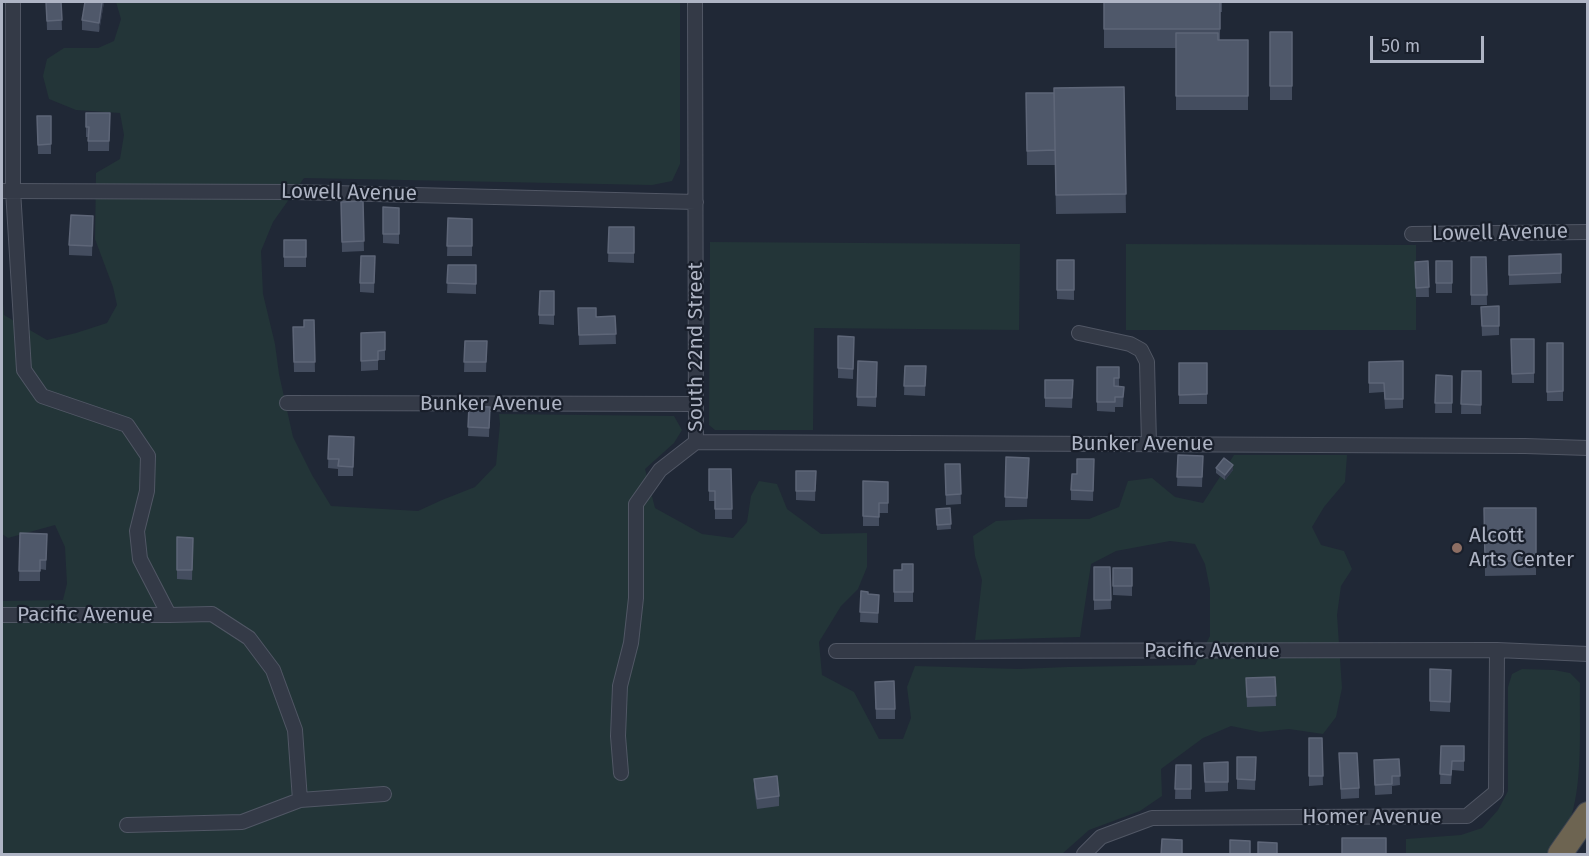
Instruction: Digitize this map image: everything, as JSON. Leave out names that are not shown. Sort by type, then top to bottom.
[{"type":"highway","points":[[1560,855],[1587,814]]},
{"type":"street","points":[[13,2],[7,190],[24,370],[42,396],[127,425],[148,456],[147,491],[137,531],[140,559],[169,615]]},
{"type":"street","name":"South 22nd Street","points":[[621,773],[618,736],[620,686],[632,643],[636,598],[636,504],[660,470],[696,442],[695,2]]},
{"type":"street","name":"Lowell Avenue","points":[[7,190],[294,192],[696,202]]},
{"type":"street","name":"Lowell Avenue","points":[[1412,234],[1587,232]]},
{"type":"street","points":[[1079,333],[1123,342],[1141,350],[1147,362],[1149,444]]},
{"type":"street","name":"Bunker Avenue","points":[[287,403],[696,404]]},
{"type":"street","name":"Bunker Avenue","points":[[696,442],[1587,448]]},
{"type":"street","name":"Pacific Avenue","points":[[2,615],[212,615],[249,638],[273,670],[295,730],[300,800]]},
{"type":"street","name":"Pacific Avenue","points":[[836,651],[1497,650],[1587,654]]},
{"type":"street","name":"Homer Avenue","points":[[1084,855],[1101,837],[1152,818],[1467,816],[1496,792],[1497,650]]},
{"type":"street","points":[[127,825],[242,822],[300,800],[384,794]]},
{"type":"shaded area","points":[[116,2],[680,2],[680,164],[672,181],[652,185],[304,178],[273,222],[261,251],[263,294],[275,344],[279,374],[293,437],[331,506],[418,511],[475,487],[496,465],[499,414],[674,416],[682,430],[674,443],[645,469],[655,508],[702,534],[733,538],[747,522],[751,496],[759,481],[777,484],[787,509],[821,534],[867,533],[867,567],[858,589],[841,606],[819,642],[822,675],[854,692],[879,739],[903,739],[911,718],[907,687],[915,666],[1019,669],[1195,665],[1210,636],[1210,589],[1205,564],[1195,544],[1170,541],[1116,551],[1091,564],[1080,637],[975,640],[982,580],[975,556],[973,536],[996,521],[1089,519],[1119,507],[1128,481],[1152,478],[1175,497],[1203,503],[1234,455],[1347,455],[1345,482],[1324,507],[1312,527],[1321,545],[1344,551],[1352,569],[1341,586],[1337,615],[1342,688],[1336,717],[1323,734],[1289,729],[1260,732],[1231,726],[1203,738],[1161,769],[1162,796],[1140,811],[1089,830],[1062,854],[2,854],[2,601],[63,600],[67,584],[65,547],[55,525],[8,538],[2,534],[2,290],[4,315],[47,340],[107,323],[117,305],[113,287],[95,239],[96,173],[120,159],[124,135],[120,113],[76,110],[49,99],[43,76],[47,59],[64,48],[98,48],[114,41],[121,19]]},
{"type":"shaded area","points":[[710,242],[1020,244],[1019,330],[814,328],[813,430],[715,430],[709,425]]},
{"type":"shaded area","points":[[1126,244],[1416,245],[1416,330],[1126,330]]},
{"type":"shaded area","points":[[1522,669],[1570,673],[1580,683],[1579,774],[1573,810],[1562,837],[1547,854],[1406,854],[1406,839],[1461,835],[1482,828],[1498,810],[1508,791],[1508,687],[1512,674]]},
{"type":"building","points":[[46,2],[61,2],[62,20],[47,21]]},
{"type":"building","points":[[85,2],[102,2],[99,23],[82,20]]},
{"type":"building","points":[[1104,2],[1220,2],[1220,29],[1104,29]]},
{"type":"building","points":[[1270,32],[1292,32],[1292,86],[1270,86]]},
{"type":"building","points":[[1176,33],[1218,33],[1218,40],[1248,40],[1248,96],[1176,96]]},
{"type":"building","points":[[1124,87],[1126,194],[1056,195],[1054,88]]},
{"type":"building","points":[[1026,93],[1054,93],[1055,150],[1027,151]]},
{"type":"building","points":[[86,113],[110,113],[109,141],[88,141],[89,127],[86,127]]},
{"type":"building","points":[[37,116],[51,116],[51,144],[38,145]]},
{"type":"building","points":[[363,201],[364,241],[342,242],[341,202]]},
{"type":"building","points":[[383,207],[399,208],[399,234],[383,234]]},
{"type":"building","points":[[71,215],[93,216],[92,246],[69,245]]},
{"type":"building","points":[[448,218],[472,219],[472,246],[447,246]]},
{"type":"building","points":[[609,227],[634,227],[634,253],[608,253]]},
{"type":"building","points":[[284,240],[306,240],[306,257],[284,257]]},
{"type":"building","points":[[1561,254],[1561,273],[1509,275],[1509,256]]},
{"type":"building","points":[[361,256],[375,256],[374,283],[360,283]]},
{"type":"building","points":[[1471,257],[1486,257],[1487,295],[1471,295]]},
{"type":"building","points":[[1057,260],[1074,260],[1074,290],[1057,290]]},
{"type":"building","points":[[1428,261],[1429,287],[1416,288],[1415,262]]},
{"type":"building","points":[[1436,261],[1452,261],[1452,283],[1436,283]]},
{"type":"building","points":[[448,265],[476,265],[476,284],[447,283]]},
{"type":"building","points":[[540,291],[554,291],[554,315],[539,315]]},
{"type":"building","points":[[1499,306],[1499,326],[1482,326],[1481,307]]},
{"type":"building","points":[[578,308],[596,308],[596,317],[615,316],[616,334],[579,335]]},
{"type":"building","points":[[304,320],[314,320],[315,362],[294,362],[293,327],[304,327]]},
{"type":"building","points":[[385,332],[385,350],[378,351],[378,360],[361,361],[361,333]]},
{"type":"building","points":[[838,336],[854,337],[853,369],[838,368]]},
{"type":"building","points":[[1511,339],[1534,339],[1534,373],[1512,374]]},
{"type":"building","points":[[465,341],[487,341],[486,362],[464,362]]},
{"type":"building","points":[[1547,343],[1563,343],[1563,391],[1547,392]]},
{"type":"building","points":[[858,361],[877,362],[876,397],[857,397]]},
{"type":"building","points":[[1403,361],[1403,399],[1385,399],[1384,383],[1369,383],[1369,362]]},
{"type":"building","points":[[1179,363],[1207,363],[1207,394],[1179,395]]},
{"type":"building","points":[[905,366],[926,366],[925,386],[904,386]]},
{"type":"building","points":[[1097,367],[1119,367],[1119,378],[1114,378],[1114,386],[1124,387],[1123,397],[1115,397],[1115,402],[1097,402]]},
{"type":"building","points":[[1462,371],[1481,371],[1481,405],[1461,404]]},
{"type":"building","points":[[1436,375],[1452,376],[1452,403],[1435,403]]},
{"type":"building","points":[[1045,380],[1073,380],[1072,398],[1045,398]]},
{"type":"building","points":[[469,406],[490,407],[489,428],[468,427]]},
{"type":"building","points":[[329,436],[354,437],[353,467],[338,466],[339,459],[328,459]]},
{"type":"building","points":[[1178,455],[1203,456],[1202,477],[1177,477]]},
{"type":"building","points":[[1006,457],[1029,458],[1027,498],[1005,497]]},
{"type":"building","points":[[1224,458],[1233,465],[1225,475],[1216,468]]},
{"type":"building","points":[[1077,459],[1094,459],[1093,491],[1071,490],[1072,474],[1077,474]]},
{"type":"building","points":[[945,464],[960,464],[961,494],[946,495]]},
{"type":"building","points":[[709,469],[731,469],[732,509],[715,509],[715,491],[709,491]]},
{"type":"building","points":[[796,471],[816,471],[815,491],[796,491]]},
{"type":"building","points":[[863,481],[888,482],[888,503],[879,503],[879,517],[863,516]]},
{"type":"building","points":[[950,508],[951,524],[937,525],[936,509]]},
{"type":"building","points":[[1484,508],[1536,508],[1536,561],[1485,561]]},
{"type":"building","points":[[20,533],[47,534],[46,560],[40,560],[40,571],[19,571]]},
{"type":"building","points":[[177,537],[193,538],[192,570],[177,570]]},
{"type":"building","points":[[902,564],[913,564],[913,592],[894,592],[894,570],[902,570]]},
{"type":"building","points":[[1094,567],[1110,567],[1111,600],[1094,600]]},
{"type":"building","points":[[1113,568],[1132,568],[1132,586],[1113,586]]},
{"type":"building","points":[[861,591],[879,595],[878,613],[860,612]]},
{"type":"building","points":[[1430,669],[1451,670],[1450,702],[1430,701]]},
{"type":"building","points":[[1275,677],[1276,696],[1247,697],[1246,678]]},
{"type":"building","points":[[894,681],[895,709],[876,709],[875,682]]},
{"type":"building","points":[[1309,738],[1322,738],[1323,776],[1309,776]]},
{"type":"building","points":[[1441,746],[1464,746],[1464,761],[1452,761],[1451,775],[1440,774]]},
{"type":"building","points":[[1339,753],[1357,753],[1359,788],[1341,789]]},
{"type":"building","points":[[1237,757],[1256,757],[1255,780],[1237,779]]},
{"type":"building","points":[[1399,759],[1400,776],[1392,776],[1392,784],[1375,785],[1374,760]]},
{"type":"building","points":[[1228,762],[1228,782],[1205,782],[1204,763]]},
{"type":"building","points":[[1176,765],[1191,765],[1191,789],[1175,789]]},
{"type":"building","points":[[777,776],[779,796],[757,799],[754,779]]},
{"type":"building","points":[[1342,838],[1386,838],[1386,855],[1342,855]]},
{"type":"building","points":[[1162,839],[1182,840],[1182,855],[1161,855]]},
{"type":"building","points":[[1230,840],[1250,841],[1250,855],[1230,855]]},
{"type":"building","points":[[1258,842],[1277,843],[1277,855],[1258,855]]},
{"type":"place","name":"Alcott Arts Center","points":[[1457,548]]}]
